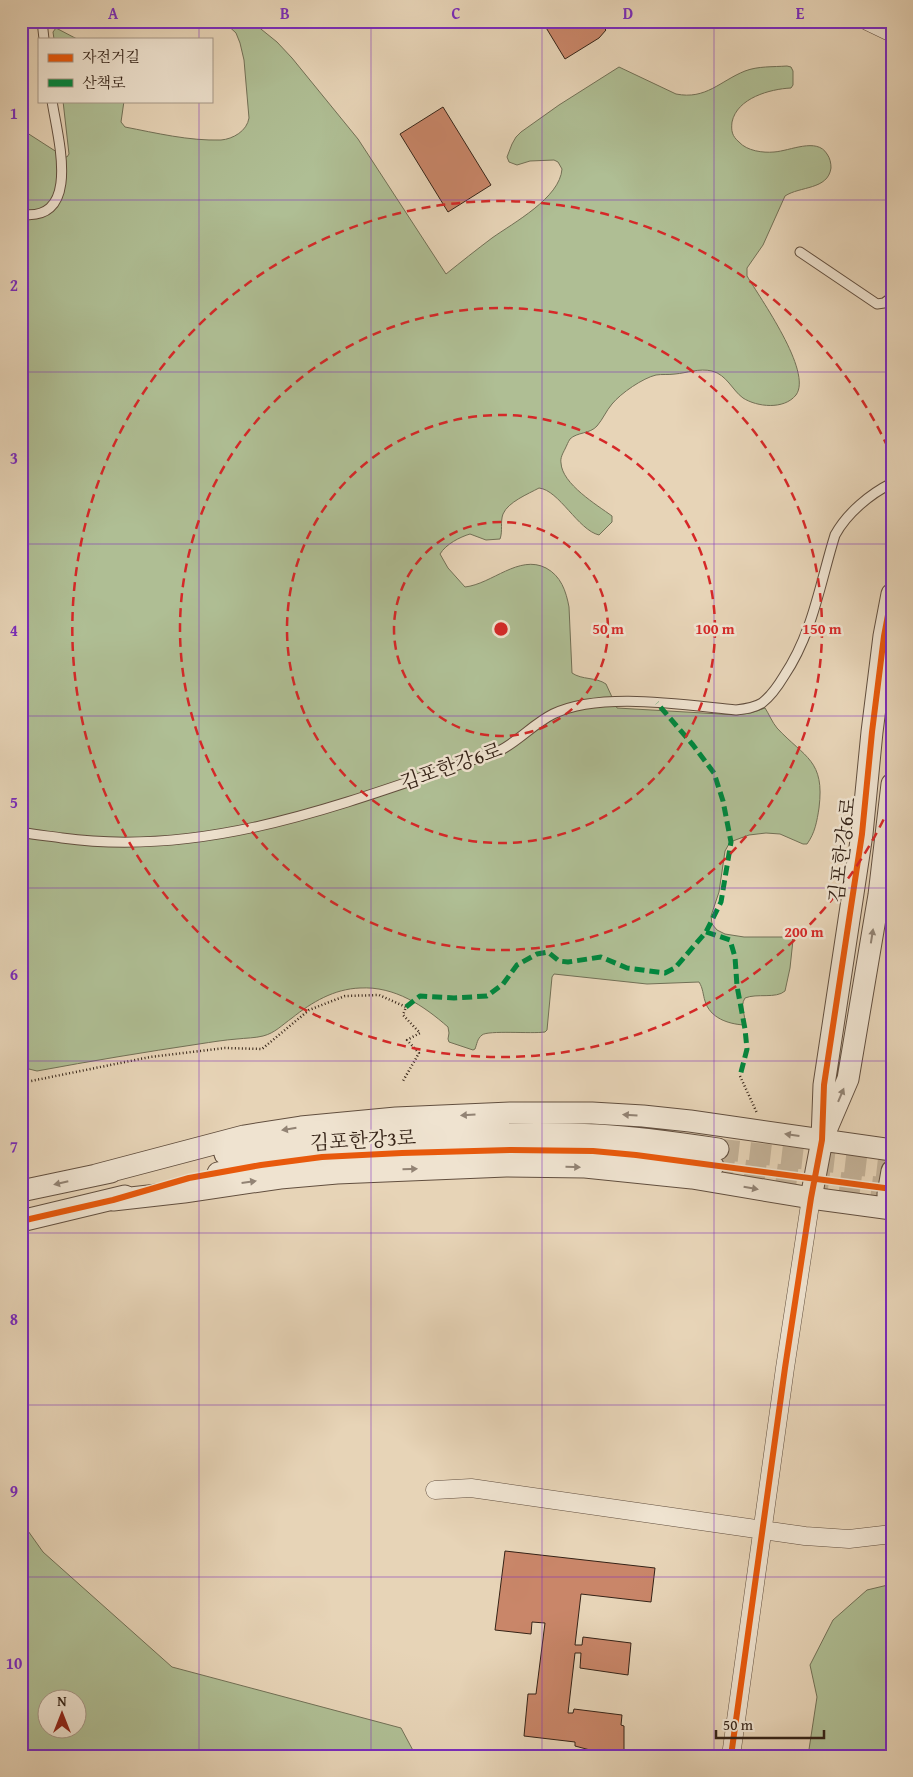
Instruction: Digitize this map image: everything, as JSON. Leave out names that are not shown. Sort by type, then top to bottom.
[{"type":"street","points":[[867,21],[892,33]]},
{"type":"street","name":"김포한강6로","points":[[811,1198],[822,1140],[824,1085],[862,834],[884,636],[892,594]]},
{"type":"street","name":"김포한강6로","points":[[822,1140],[848,1079],[879,895],[892,784]]},
{"type":"street","points":[[96,1175],[244,1136],[301,1127],[396,1118],[510,1113],[592,1113],[643,1116],[728,1126],[892,1150]]},
{"type":"street","points":[[21,1221],[113,1200],[337,1172],[497,1166],[584,1167],[692,1178],[716,1166],[728,1154],[728,1126]]},
{"type":"street","name":"김포한강3로","points":[[21,1192],[96,1175],[246,1150],[312,1142],[411,1136],[598,1135],[660,1141],[716,1166]]},
{"type":"street","points":[[716,1166],[811,1198],[890,1209],[888,1194],[892,1171]]},
{"type":"street","points":[[731,1756],[785,1368],[811,1198]]},
{"type":"street","points":[[435,1490],[471,1488],[805,1536],[849,1539],[892,1534]]},
{"type":"lane","points":[[42,21],[44,38]]},
{"type":"lane","points":[[21,214],[37,214],[46,211],[54,204],[60,194],[62,167],[52,102]]},
{"type":"lane","points":[[800,252],[877,304],[884,303],[892,297]]},
{"type":"lane","name":"김포한강6로","points":[[21,832],[108,843],[144,842],[230,833],[284,821],[499,751],[513,744],[540,722],[568,709],[600,703],[625,702],[736,710],[753,707],[769,696],[780,683],[797,656],[806,635],[831,548],[840,526],[848,516],[878,490],[892,483]]},
{"type":"path","points":[[21,1083],[150,1057],[225,1048],[262,1049],[309,1010],[344,996],[379,995],[406,1007],[403,1015],[420,1033],[407,1040],[418,1053],[403,1081]]},
{"type":"path","points":[[740,1076],[760,1118]]},
{"type":"green space","points":[[223,21],[251,21],[277,42],[292,58],[358,139],[446,274],[545,200],[559,180],[562,169],[558,162],[554,160],[530,161],[517,165],[509,162],[507,157],[516,137],[559,105],[619,67],[676,94],[687,95],[704,92],[750,69],[791,67],[793,71],[793,85],[791,88],[774,90],[747,101],[735,114],[732,122],[732,133],[742,145],[760,152],[817,146],[823,149],[830,161],[831,168],[825,180],[785,196],[763,245],[747,268],[747,276],[773,317],[791,353],[797,370],[799,384],[796,395],[785,403],[770,406],[763,405],[743,398],[726,379],[717,373],[707,370],[656,375],[645,379],[621,395],[594,429],[570,439],[561,457],[563,471],[567,479],[581,493],[612,516],[612,522],[599,535],[591,532],[584,526],[554,495],[539,488],[509,506],[502,517],[500,539],[486,540],[470,534],[454,541],[440,554],[448,568],[465,587],[475,585],[516,567],[526,565],[546,568],[556,575],[562,584],[569,607],[572,673],[606,684],[617,708],[737,715],[765,708],[777,728],[811,761],[819,779],[820,792],[816,822],[812,836],[807,844],[780,834],[766,833],[749,835],[730,842],[725,851],[719,892],[711,916],[712,924],[717,930],[725,934],[744,937],[788,937],[793,940],[785,991],[777,995],[745,998],[743,1001],[744,1025],[732,1023],[715,1016],[707,1007],[699,982],[647,984],[554,974],[552,977],[547,1030],[545,1032],[501,1032],[482,1035],[473,1050],[449,1042],[448,1027],[419,1005],[385,990],[360,988],[341,991],[324,997],[275,1031],[263,1036],[223,1040],[37,1071],[21,1064],[21,129],[67,157],[69,154],[63,102],[124,102],[121,122],[125,127],[197,139],[221,140],[235,136],[245,127],[249,118],[244,60],[236,33]]},
{"type":"green space","points":[[56,28],[75,38],[54,38],[53,32]]},
{"type":"green space","points":[[21,1521],[43,1552],[172,1667],[401,1728],[416,1756],[24,1756],[21,1750]]},
{"type":"green space","points":[[892,1584],[892,1756],[808,1756],[817,1697],[810,1665],[833,1620],[867,1590]]},
{"type":"building","points":[[542,21],[597,21],[606,30],[599,38],[565,59]]},
{"type":"building","points":[[443,107],[491,185],[448,212],[400,134]]},
{"type":"building","points":[[505,1551],[655,1568],[651,1602],[581,1594],[575,1645],[582,1645],[583,1637],[631,1643],[628,1675],[580,1668],[581,1653],[575,1653],[568,1713],[573,1713],[574,1709],[622,1715],[621,1725],[624,1726],[624,1751],[605,1754],[575,1746],[575,1742],[524,1736],[528,1694],[536,1694],[545,1623],[532,1622],[531,1634],[495,1630]]},
{"type":"tunnel","points":[[718,1149],[892,1169]]},
{"type":"tunnel","points":[[713,1166],[892,1189]]},
{"type":"marked path","points":[[406,1007],[420,996],[454,998],[487,996],[503,984],[517,965],[537,954],[548,952],[559,961],[568,962],[601,957],[627,968],[665,973],[675,968],[706,932],[721,902],[731,842],[723,801],[714,773],[657,703]]},
{"type":"marked path","points":[[706,932],[730,940],[735,957],[737,986],[747,1049],[740,1076]]},
{"type":"cycle path","points":[[731,1756],[785,1368],[811,1198],[822,1140],[824,1085],[862,834],[872,732],[884,636],[892,594]]},
{"type":"cycle path","points":[[21,1221],[113,1200],[189,1178],[261,1165],[322,1157],[402,1153],[511,1150],[593,1151],[892,1189]]}]
